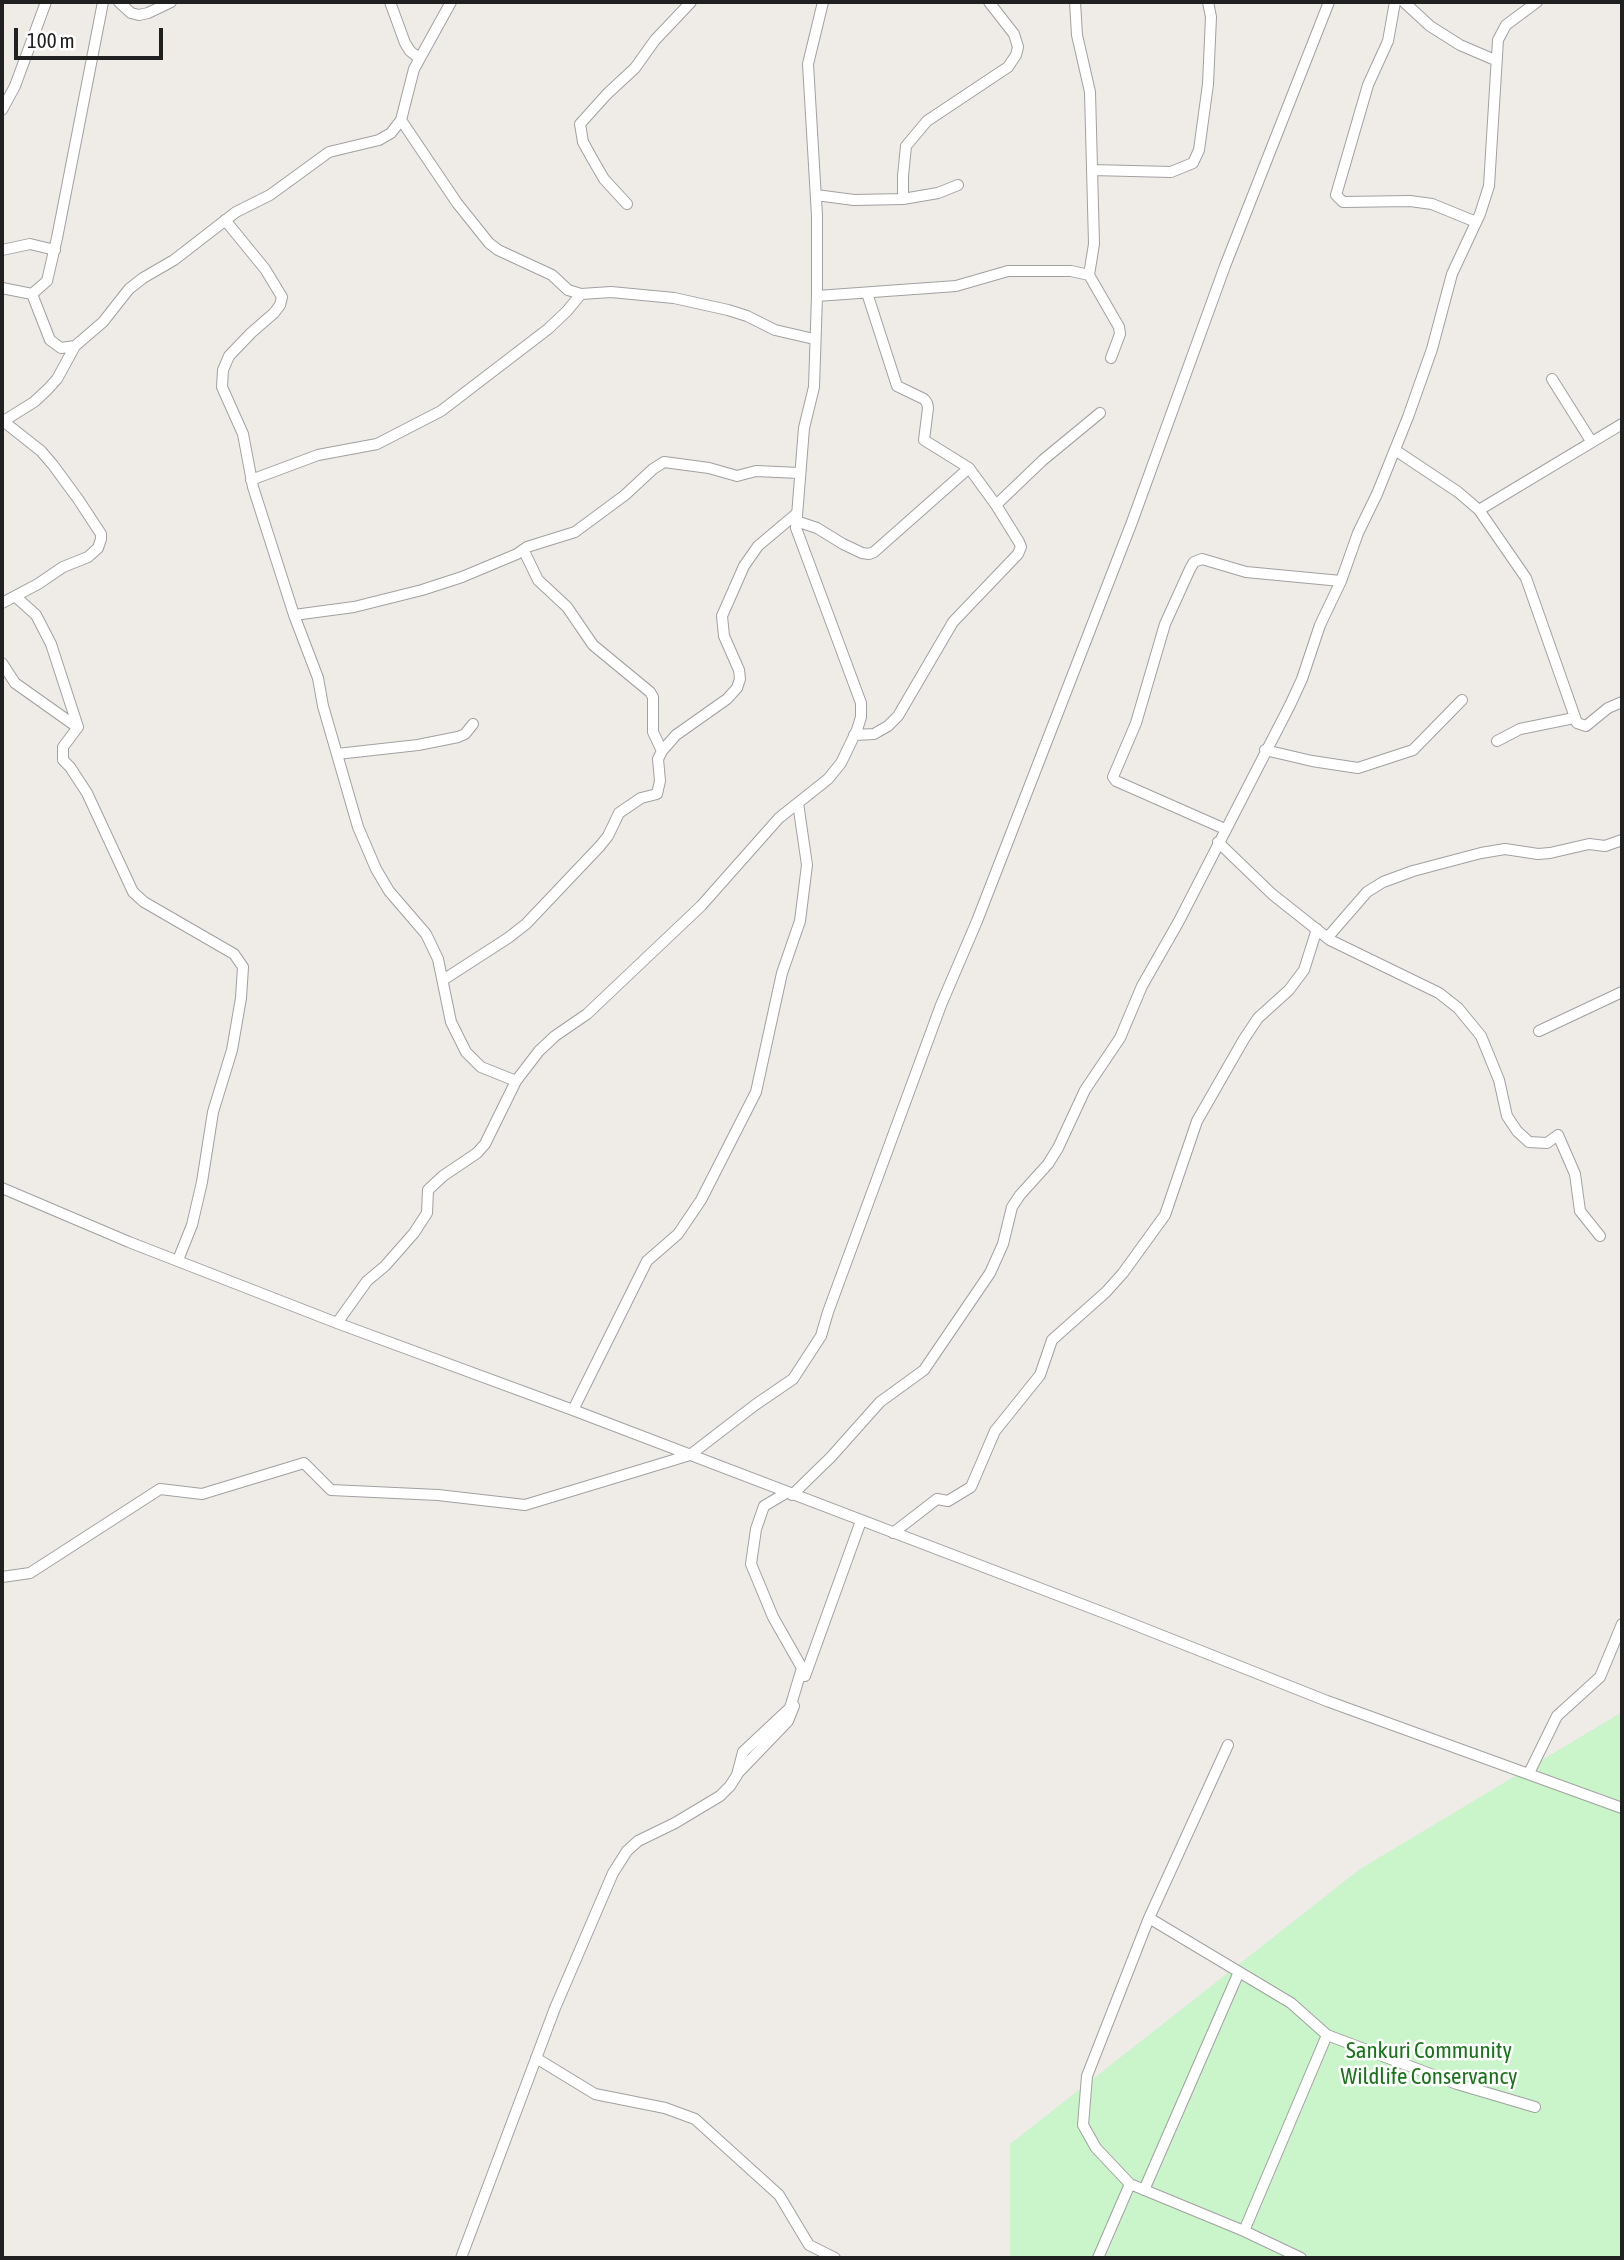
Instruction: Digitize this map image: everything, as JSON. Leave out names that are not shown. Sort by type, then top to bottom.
[{"type":"street","points":[[2,110],[15,86],[46,2]]},
{"type":"street","points":[[32,294],[47,281],[55,250],[103,2]]},
{"type":"street","points":[[119,2],[131,13],[139,15],[171,2]]},
{"type":"street","points":[[390,2],[405,43],[419,58]]},
{"type":"street","points":[[2,603],[63,567],[88,557],[98,548],[101,534],[41,451],[2,422],[47,390],[57,379],[75,346],[103,322],[129,289],[174,260],[236,212],[270,195],[329,152],[379,140],[391,133],[401,120],[419,58],[451,2]]},
{"type":"street","points":[[628,204],[604,179],[583,142],[580,124],[635,68],[663,31],[691,2]]},
{"type":"street","points":[[337,1323],[367,1281],[385,1266],[414,1233],[427,1213],[428,1191],[485,1144],[516,1081],[546,1044],[587,1014],[681,925],[779,818],[828,779],[841,763],[861,717],[861,702],[847,662],[798,539],[796,517],[804,428],[814,387],[817,296],[816,195],[808,64],[823,5],[832,2]]},
{"type":"street","points":[[904,199],[906,146],[927,121],[1008,67],[1016,55],[1018,47],[1014,34],[989,2]]},
{"type":"street","points":[[1075,2],[1077,35],[1090,92],[1094,244],[1089,275],[1119,327],[1120,334],[1111,358]]},
{"type":"street","points":[[1092,170],[1171,172],[1193,163],[1199,150],[1208,84],[1211,17],[1208,2]]},
{"type":"street","points":[[2,1577],[30,1573],[160,1489],[202,1494],[304,1463],[331,1490],[438,1495],[525,1505],[690,1455],[793,1379],[821,1336],[941,1005],[977,921],[1132,522],[1225,266],[1329,2]]},
{"type":"street","points":[[1395,2],[1388,41],[1368,85],[1336,195],[1343,202],[1410,201],[1432,204],[1476,222]]},
{"type":"street","points":[[1404,2],[1430,26],[1460,45],[1495,60]]},
{"type":"street","points":[[737,1774],[743,1752],[790,1708],[802,1668],[773,1618],[751,1564],[755,1529],[764,1506],[789,1494],[831,1457],[880,1402],[924,1370],[937,1354],[990,1272],[1003,1244],[1012,1207],[1048,1164],[1084,1090],[1119,1038],[1142,986],[1179,921],[1302,679],[1320,625],[1395,450],[1432,349],[1452,274],[1489,186],[1498,40],[1506,26],[1537,2]]},
{"type":"street","points":[[401,120],[457,203],[489,243],[498,250],[552,275],[569,290],[581,294],[611,292],[674,298],[728,310],[775,330],[814,339]]},
{"type":"street","points":[[816,195],[854,200],[904,199],[938,193],[958,184]]},
{"type":"street","points":[[226,220],[265,269],[282,297],[274,313],[229,356],[223,370],[222,387],[243,434],[251,480],[316,671],[347,795],[366,849],[389,891],[426,934],[439,959],[451,1023],[466,1052],[481,1067],[516,1081]]},
{"type":"street","points":[[2,250],[30,244],[55,250]]},
{"type":"street","points":[[817,296],[956,286],[1008,271],[1037,270],[1089,275]]},
{"type":"street","points":[[2,288],[32,294]]},
{"type":"street","points":[[854,735],[874,734],[898,716],[953,622],[1018,554],[1021,547],[996,505],[969,468],[925,440],[927,403],[897,386],[867,293]]},
{"type":"street","points":[[32,294],[50,340],[61,348],[75,346]]},
{"type":"street","points":[[251,480],[318,455],[377,444],[441,411],[548,329],[581,294]]},
{"type":"street","points":[[1552,379],[1591,441]]},
{"type":"street","points":[[996,505],[1100,413]]},
{"type":"street","points":[[1479,510],[1622,424]]},
{"type":"street","points":[[1395,450],[1458,492],[1479,510],[1526,578],[1577,723],[1586,726],[1608,708],[1622,702]]},
{"type":"street","points":[[295,615],[354,607],[393,598],[462,577],[524,551],[527,547],[561,538],[587,525],[625,495],[653,468],[664,462],[709,468],[737,476],[757,471],[799,473]]},
{"type":"street","points":[[796,517],[843,544],[869,554],[969,468]]},
{"type":"street","points":[[443,980],[508,938],[526,923],[600,846],[619,813],[640,798],[657,794],[660,781],[658,760],[662,751],[676,735],[727,699],[737,688],[739,670],[724,636],[722,616],[744,566],[758,546],[796,517]]},
{"type":"street","points":[[524,551],[538,580],[567,607],[593,645],[650,691],[653,697],[653,732],[662,751]]},
{"type":"street","points":[[1225,829],[1116,781],[1113,777],[1136,723],[1165,624],[1190,569],[1194,562],[1202,559],[1246,572],[1341,581]]},
{"type":"street","points":[[16,597],[36,615],[51,644],[78,727]]},
{"type":"street","points":[[2,663],[15,683],[78,727]]},
{"type":"street","points":[[1265,750],[1358,768],[1413,750],[1462,700]]},
{"type":"street","points":[[1497,741],[1520,729],[1574,718]]},
{"type":"street","points":[[337,754],[418,745],[458,737],[465,734],[473,724]]},
{"type":"street","points":[[78,727],[63,747],[63,760],[71,767],[88,793],[133,892],[144,902],[234,954],[243,967],[232,1050],[214,1112],[192,1225],[178,1260]]},
{"type":"street","points":[[573,1410],[647,1261],[678,1234],[701,1200],[757,1093],[782,973],[800,921],[807,865],[799,803]]},
{"type":"street","points":[[1327,937],[1367,892],[1383,882],[1413,871],[1505,849],[1538,854],[1588,844],[1605,846],[1622,840]]},
{"type":"street","points":[[1218,842],[1272,894],[1327,937],[1439,993],[1458,1008],[1481,1036],[1499,1080],[1507,1116],[1517,1131],[1529,1142],[1547,1143],[1558,1135],[1575,1174],[1580,1211],[1600,1236]]},
{"type":"street","points":[[893,1533],[937,1499],[948,1501],[971,1487],[995,1432],[1040,1375],[1052,1340],[1106,1292],[1123,1273],[1164,1215],[1198,1121],[1251,1029],[1268,1008],[1289,990],[1304,970],[1317,929]]},
{"type":"street","points":[[1539,1031],[1622,992]]},
{"type":"street","points":[[2,1188],[337,1323],[573,1410],[1212,1654],[1340,1706],[1622,1808]]},
{"type":"street","points":[[461,2258],[536,2057],[594,1913],[620,1862],[627,1851],[647,1835],[675,1823],[720,1796],[737,1774],[789,1721],[860,1521]]},
{"type":"street","points":[[1529,1773],[1558,1716],[1600,1677],[1622,1624]]},
{"type":"street","points":[[1228,1745],[1149,1918],[1087,2076],[1083,2125],[1096,2148],[1130,2185],[1244,2231],[1301,2258]]},
{"type":"street","points":[[1149,1918],[1291,2003],[1327,2035],[1457,2084],[1535,2107]]},
{"type":"street","points":[[1144,2190],[1239,1972]]},
{"type":"street","points":[[1244,2231],[1327,2035]]},
{"type":"street","points":[[536,2057],[595,2094],[665,2108],[695,2119],[779,2195],[809,2245],[835,2258]]},
{"type":"street","points":[[1098,2258],[1130,2185]]},
{"type":"green space","name":"Sankuri Community Wildlife Conservancy","points":[[1622,1712],[1622,2258],[1010,2258],[1010,2144],[1360,1869]]}]
